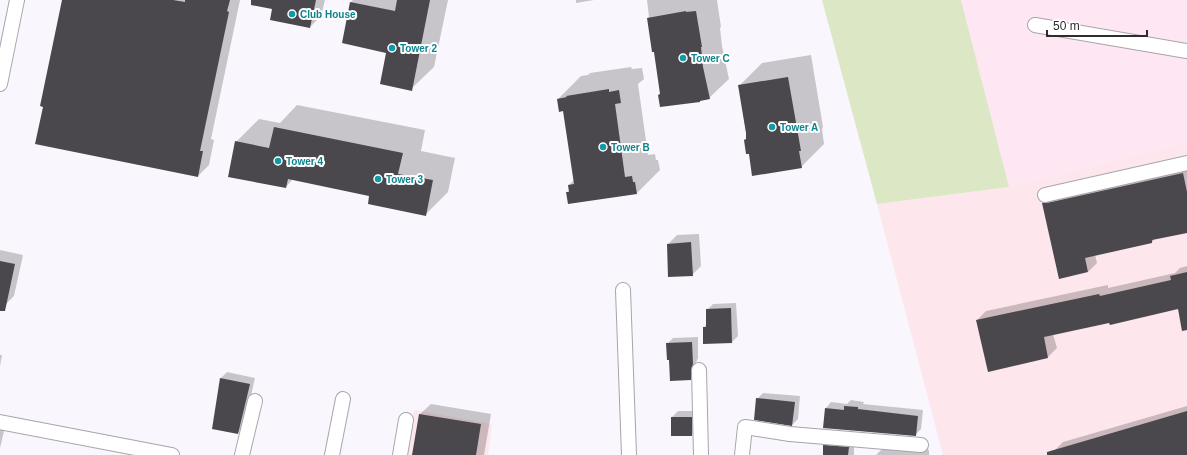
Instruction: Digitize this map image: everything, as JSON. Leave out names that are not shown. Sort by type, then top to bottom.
[{"type":"street","points":[[0,84],[17,0]]},
{"type":"street","points":[[1035,25],[1187,51]]},
{"type":"street","points":[[1045,195],[1187,163]]},
{"type":"street","points":[[623,290],[629,455]]},
{"type":"street","points":[[699,370],[701,455]]},
{"type":"street","points":[[332,455],[343,398]]},
{"type":"street","points":[[242,455],[255,400]]},
{"type":"street","points":[[400,455],[406,420]]},
{"type":"street","points":[[0,422],[172,455]]},
{"type":"street","points":[[742,455],[745,427],[790,434],[921,445]]},
{"type":"shaded area","points":[[961,0],[1187,0],[1187,142],[1009,187]]},
{"type":"shaded area","points":[[1187,142],[1187,455],[943,455],[877,204],[1009,187]]},
{"type":"shaded area","points":[[414,410],[492,424],[488,455],[405,455]]},
{"type":"green space","points":[[822,0],[961,0],[1009,187],[877,204]]},
{"type":"building","points":[[62,0],[173,0],[185,2],[185,0],[230,0],[227,11],[229,12],[200,151],[203,151],[198,177],[35,144],[43,107],[40,106]]},
{"type":"building","name":"Club House","points":[[251,0],[316,0],[310,28],[270,20],[272,9],[251,5]]},
{"type":"building","name":"Tower 2","points":[[397,0],[430,0],[412,91],[380,84],[386,53],[342,43],[350,2],[395,11]]},
{"type":"building","name":"Tower C","points":[[686,11],[696,11],[702,47],[703,67],[710,99],[700,102],[660,107],[658,95],[660,94],[654,52],[652,52],[647,18]]},
{"type":"building","name":"Tower A","points":[[788,77],[801,151],[799,151],[802,168],[752,176],[749,154],[746,154],[744,140],[746,139],[746,133],[738,85]]},
{"type":"building","name":"Tower B","points":[[609,89],[609,92],[619,90],[621,103],[615,104],[625,177],[632,176],[633,182],[635,182],[637,194],[568,204],[566,192],[569,192],[568,185],[574,184],[563,111],[559,112],[557,99],[567,97],[566,96]]},
{"type":"building","points":[[274,127],[403,153],[398,174],[433,180],[426,216],[368,204],[369,196],[288,179],[286,188],[228,177],[235,141],[269,148]]},
{"type":"building","points":[[1183,173],[1187,192],[1187,233],[1152,240],[1152,243],[1085,258],[1088,272],[1059,279],[1042,203]]},
{"type":"building","points":[[691,242],[693,276],[668,277],[667,244]]},
{"type":"building","points":[[0,261],[15,264],[5,311],[0,311]]},
{"type":"building","points":[[1187,272],[1187,330],[1182,331],[1178,309],[1110,325],[1109,323],[1044,337],[1048,358],[988,372],[976,320],[1099,294],[1100,296],[1171,280],[1170,276]]},
{"type":"building","points":[[731,308],[732,343],[703,344],[703,327],[706,327],[706,309]]},
{"type":"building","points":[[692,342],[693,364],[691,370],[691,380],[670,381],[669,360],[667,360],[666,343]]},
{"type":"building","points":[[220,378],[250,384],[238,434],[212,429]]},
{"type":"building","points":[[756,398],[795,402],[792,426],[754,420]]},
{"type":"building","points":[[844,406],[918,416],[916,436],[823,428],[825,408],[844,410]]},
{"type":"building","points":[[1187,411],[1187,455],[1047,455],[1047,452]]},
{"type":"building","points":[[419,414],[481,424],[476,455],[412,455]]},
{"type":"building","points":[[671,417],[692,417],[692,436],[671,436]]},
{"type":"building","points":[[823,445],[849,447],[848,455],[823,455]]},
{"type":"place","name":"Club House","points":[[292,14]]},
{"type":"place","name":"Tower 2","points":[[392,48]]},
{"type":"place","name":"Tower C","points":[[683,58]]},
{"type":"place","name":"Tower A","points":[[772,127]]},
{"type":"place","name":"Tower B","points":[[603,147]]},
{"type":"place","name":"Tower 4","points":[[278,161]]},
{"type":"place","name":"Tower 3","points":[[378,179]]}]
